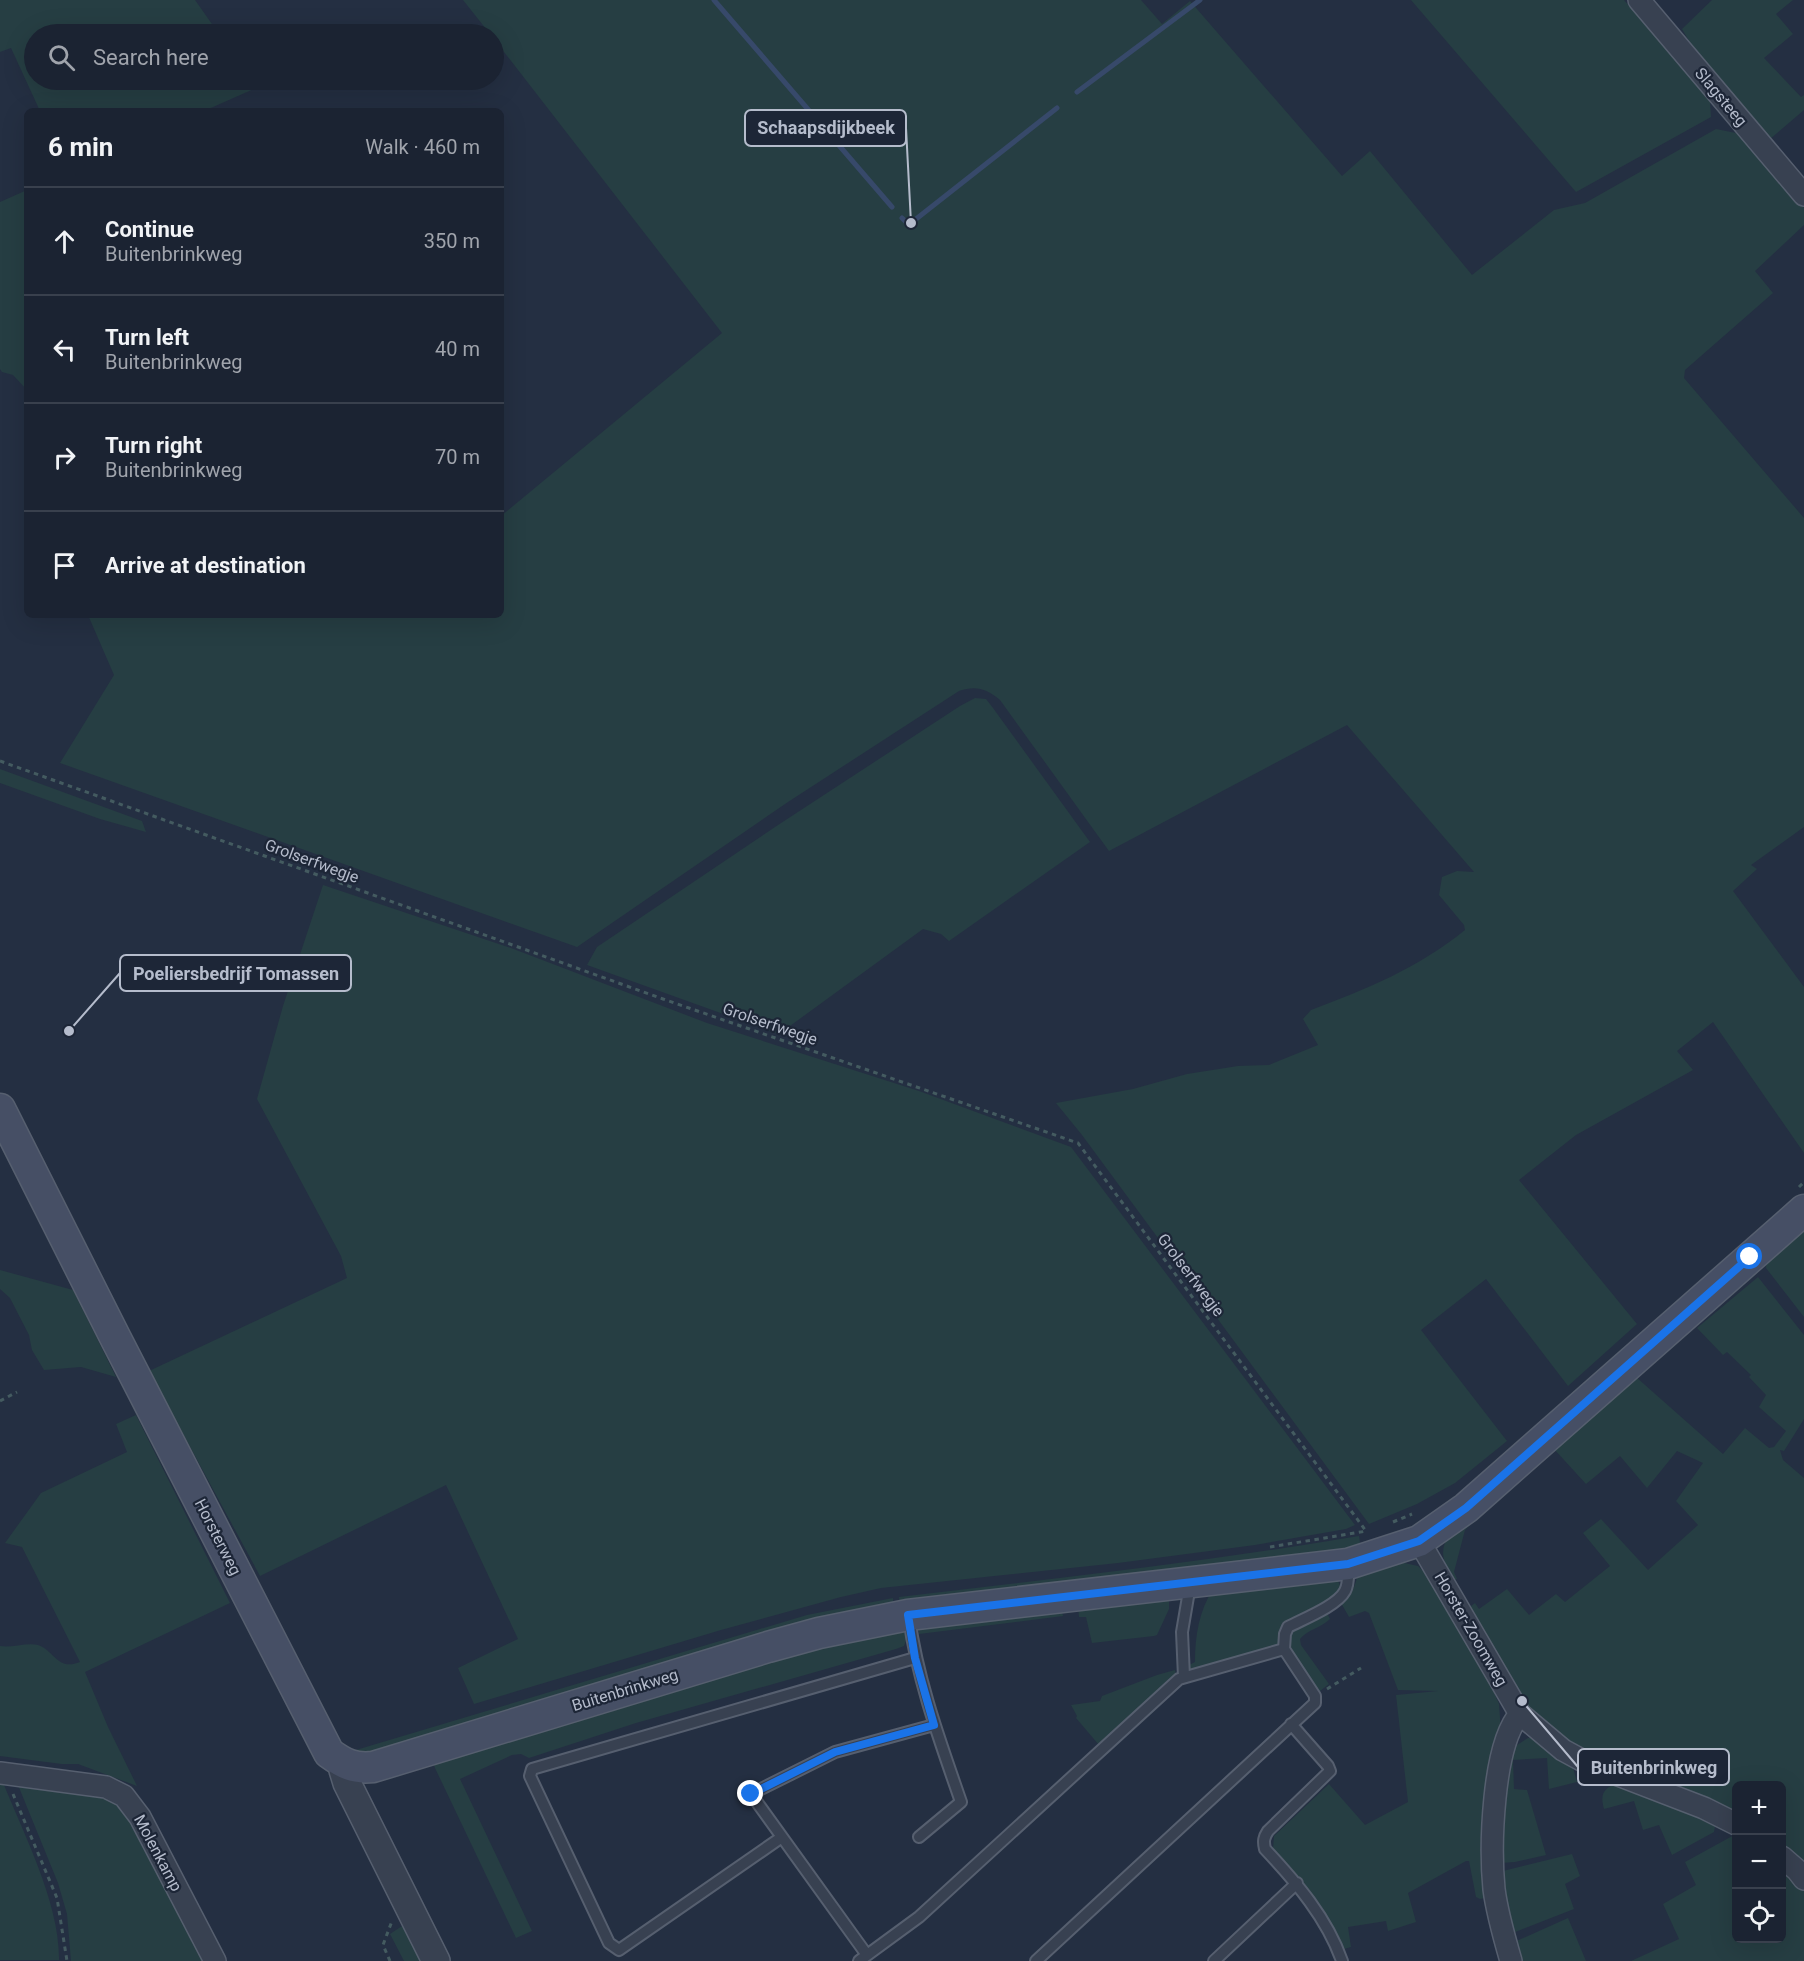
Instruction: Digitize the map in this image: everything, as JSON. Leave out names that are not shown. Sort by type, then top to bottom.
[{"type":"main road","name":"Horsterweg","points":[[0,1109],[329,1753],[344,1764]]},
{"type":"main road","name":"Buitenbrinkweg","points":[[344,1764],[354,1767],[373,1767],[819,1633],[908,1615],[1348,1564],[1419,1541],[1466,1508],[1804,1210]]},
{"type":"street","name":"Slagsteeg","points":[[1639,0],[1804,195]]},
{"type":"street","name":"Horster-Zoomweg","points":[[1419,1541],[1520,1714],[1563,1750],[1732,1822]]},
{"type":"street","points":[[1511,1961],[1495,1890],[1492,1834],[1504,1752],[1510,1729],[1520,1714]]},
{"type":"street","name":"Horsterweg","points":[[344,1764],[343,1770],[347,1783],[436,1961]]},
{"type":"street","name":"Molenkamp","points":[[2,1773],[106,1787],[124,1796],[140,1817],[215,1961]]},
{"type":"street","points":[[1786,1860],[1804,1879]]},
{"type":"lane","points":[[1036,1961],[1315,1703],[1315,1696],[1284,1649],[1285,1634],[1288,1627],[1334,1603],[1343,1594],[1348,1581],[1348,1564]]},
{"type":"lane","points":[[1184,1677],[1182,1632],[1191,1581]]},
{"type":"lane","points":[[908,1615],[915,1658],[934,1725],[961,1802],[919,1837]]},
{"type":"lane","points":[[934,1725],[835,1752],[751,1794],[863,1958],[919,1917],[1179,1678],[1284,1649]]},
{"type":"lane","points":[[782,1837],[619,1950],[609,1943],[530,1776],[532,1769],[915,1658]]},
{"type":"lane","points":[[1291,1724],[1330,1771],[1268,1831],[1264,1838],[1265,1849],[1297,1883],[1311,1903],[1342,1961]]},
{"type":"lane","points":[[1214,1961],[1297,1883]]},
{"type":"path","name":"Grolserfwegje","points":[[0,762],[663,999],[1078,1143],[1366,1531]]},
{"type":"path","points":[[0,1401],[17,1392]]},
{"type":"path","points":[[1315,1696],[1361,1668]]},
{"type":"path","points":[[2,1773],[57,1898],[67,1961]]},
{"type":"path","points":[[390,1961],[383,1945],[394,1916]]},
{"type":"green space","points":[[0,0],[195,0],[212,24],[24,24],[24,76],[11,48],[0,52]]},
{"type":"green space","points":[[463,0],[1141,0],[1162,24],[1190,1],[1342,176],[1370,151],[1472,275],[1554,210],[1585,203],[1716,129],[1736,133],[1804,208],[1804,225],[1755,271],[1773,293],[1685,370],[1684,378],[1804,518],[1804,827],[1751,865],[1757,869],[1733,891],[1804,987],[1804,1153],[1713,1022],[1677,1051],[1693,1070],[1576,1135],[1519,1180],[1637,1324],[1568,1386],[1486,1279],[1421,1330],[1507,1441],[1455,1483],[1417,1504],[1369,1524],[1056,1103],[1133,1089],[1187,1074],[1238,1066],[1269,1065],[1318,1045],[1303,1019],[1311,1010],[1391,976],[1429,956],[1465,930],[1464,925],[1439,895],[1442,877],[1457,871],[1474,872],[1347,725],[1109,851],[1000,700],[981,689],[965,689],[788,802],[577,947],[60,763],[114,675],[89,618],[504,618],[504,514],[722,333],[504,52],[504,24],[482,24]]},
{"type":"green space","points":[[1411,0],[1624,0],[1710,101],[1711,117],[1576,192]]},
{"type":"green space","points":[[1712,0],[1793,0],[1776,14],[1793,34],[1764,58],[1801,97],[1804,95],[1804,110],[1769,140],[1692,59],[1691,44],[1682,29]]},
{"type":"green space","points":[[30,90],[251,90],[211,108],[39,108]]},
{"type":"green space","points":[[24,191],[24,387],[13,375],[2,372],[0,369],[0,202]]},
{"type":"green space","points":[[975,698],[986,699],[1090,842],[949,941],[941,934],[923,929],[779,1034],[587,965],[597,947],[775,827]]},
{"type":"green space","points":[[0,769],[142,821],[146,832],[100,819],[0,783]]},
{"type":"green space","points":[[323,885],[511,948],[707,1023],[919,1091],[1071,1147],[1355,1525],[1346,1529],[1255,1545],[1118,1563],[881,1588],[721,1630],[474,1704],[458,1668],[518,1639],[446,1485],[260,1576],[149,1371],[347,1278],[341,1256],[257,1099],[283,1006]]},
{"type":"green space","points":[[1804,1221],[1804,1317],[1766,1268],[1767,1254]]},
{"type":"green space","points":[[0,1270],[73,1290],[116,1377],[81,1367],[44,1370],[32,1350],[29,1335],[10,1298],[0,1289]]},
{"type":"green space","points":[[1758,1277],[1804,1335],[1804,1419],[1784,1451],[1780,1450],[1783,1460],[1804,1478],[1804,1870],[1786,1853],[1786,1781],[1732,1781],[1732,1814],[1593,1756],[1569,1743],[1527,1708],[1466,1610],[1475,1603],[1479,1609],[1507,1589],[1529,1615],[1556,1594],[1565,1602],[1610,1566],[1583,1533],[1601,1519],[1648,1570],[1698,1525],[1676,1501],[1703,1463],[1677,1451],[1647,1488],[1620,1456],[1586,1484],[1554,1449],[1636,1377],[1723,1454],[1745,1428],[1769,1448],[1774,1447],[1786,1431],[1759,1407],[1766,1395],[1749,1377],[1751,1375],[1727,1352],[1723,1355],[1697,1328]]},
{"type":"green space","points":[[136,1415],[230,1603],[85,1672],[108,1727],[137,1786],[78,1764],[0,1756],[0,1646],[38,1645],[61,1662],[72,1664],[80,1662],[22,1547],[5,1543],[41,1493],[127,1452],[116,1424]]},
{"type":"green space","points":[[1472,1515],[1476,1519],[1465,1530],[1454,1572],[1457,1579],[1451,1580],[1442,1565],[1445,1563],[1444,1547],[1454,1530]]},
{"type":"green space","points":[[1359,1536],[1361,1550],[900,1608],[899,1597],[1187,1562]]},
{"type":"green space","points":[[1400,1562],[1418,1566],[1426,1574],[1487,1676],[1499,1704],[1501,1732],[1490,1897],[1480,1899],[1476,1897],[1469,1861],[1466,1861],[1408,1893],[1416,1922],[1388,1931],[1386,1921],[1348,1927],[1351,1947],[1344,1949],[1308,1890],[1273,1849],[1274,1836],[1329,1784],[1365,1825],[1408,1802],[1396,1695],[1438,1691],[1398,1690],[1369,1613],[1365,1611],[1349,1617],[1341,1603],[1353,1589],[1358,1572]]},
{"type":"green space","points":[[1337,1579],[1341,1587],[1331,1598],[1283,1624],[1280,1629],[1279,1645],[1191,1671],[1189,1665],[1195,1662],[1201,1615],[1213,1589]]},
{"type":"green space","points":[[1169,1597],[1169,1609],[1157,1635],[1154,1636],[1092,1643],[1086,1617],[1079,1617],[1078,1606]]},
{"type":"green space","points":[[893,1598],[894,1609],[370,1758],[353,1755],[356,1750],[807,1615]]},
{"type":"green space","points":[[1061,1605],[1063,1616],[919,1634],[919,1626]]},
{"type":"green space","points":[[1326,1611],[1330,1619],[1300,1639],[1301,1645],[1329,1684],[1320,1691],[1295,1657],[1289,1641],[1294,1629]]},
{"type":"green space","points":[[899,1626],[906,1640],[904,1646],[896,1649],[636,1723],[529,1758],[521,1754],[512,1755],[460,1779],[532,1931],[516,1938],[431,1756]]},
{"type":"green space","points":[[1175,1670],[1176,1675],[1171,1677],[1099,1745],[1076,1718],[1071,1705],[1100,1701],[1102,1696]]},
{"type":"green space","points":[[1528,1738],[1535,1738],[1571,1761],[1577,1782],[1549,1789],[1547,1758],[1513,1760],[1514,1789],[1527,1790],[1546,1855],[1500,1863],[1501,1814],[1514,1747]]},
{"type":"green space","points":[[0,1780],[2,1780],[30,1845],[47,1892],[58,1938],[59,1960],[0,1960]]},
{"type":"green space","points":[[1617,1783],[1716,1821],[1714,1832],[1672,1855],[1659,1825],[1643,1830],[1634,1801],[1604,1809],[1602,1799],[1604,1793]]},
{"type":"green space","points":[[18,1785],[97,1796],[112,1802],[128,1813],[205,1961],[71,1961],[67,1914],[58,1883]]},
{"type":"green space","points":[[1732,1836],[1732,1943],[1786,1943],[1786,1868],[1804,1888],[1804,1961],[1631,1961],[1679,1939],[1663,1904],[1696,1885],[1685,1862]]},
{"type":"green space","points":[[1572,1854],[1580,1876],[1565,1884],[1574,1909],[1510,1934],[1499,1872]]},
{"type":"green space","points":[[1568,1918],[1586,1961],[1518,1961],[1512,1943]]},
{"type":"green space","points":[[405,1924],[426,1961],[404,1961],[390,1934]]},
{"type":"waterway","points":[[714,0],[892,207]]},
{"type":"waterway","points":[[1077,92],[1200,0]]},
{"type":"waterway","points":[[902,218],[908,224],[911,223],[1057,108]]},
{"type":"place","name":"Schaapsdijkbeek","points":[[911,223]]},
{"type":"place","name":"Poeliersbedrijf Tomassen","points":[[69,1031]]},
{"type":"place","name":"Buitenbrinkweg","points":[[1522,1701]]},
{"type":"route","points":[[751,1794],[835,1752],[934,1725],[915,1658],[908,1615],[1348,1564],[1419,1541],[1466,1508],[1750,1257]]}]
